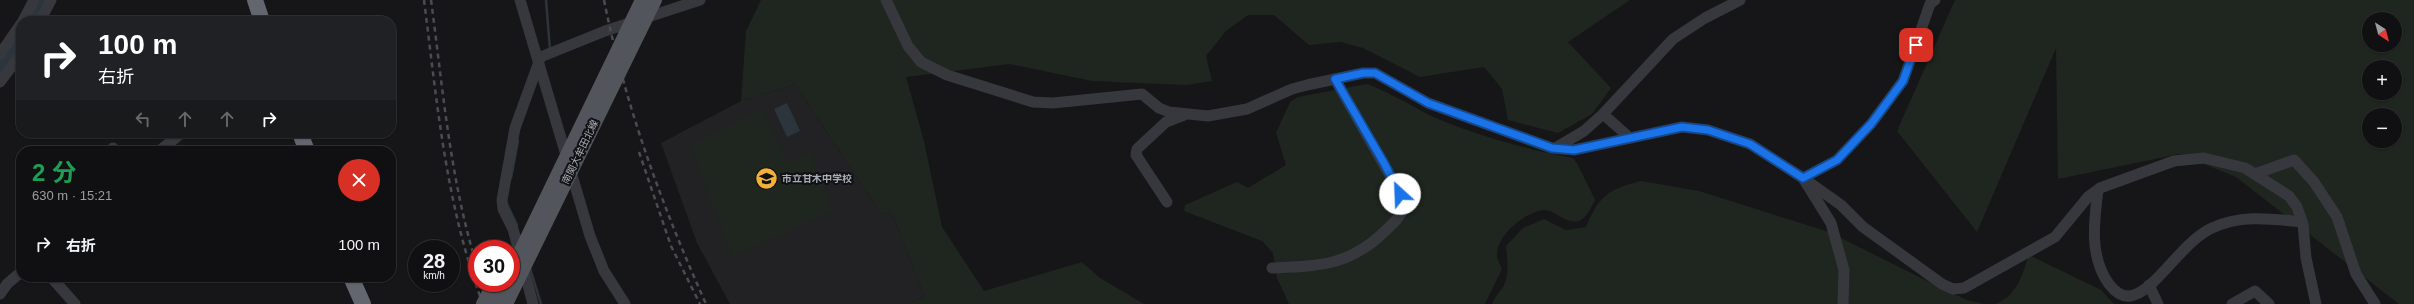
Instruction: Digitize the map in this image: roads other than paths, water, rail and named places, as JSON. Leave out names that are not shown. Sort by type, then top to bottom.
[{"type":"highway","points":[[255,0],[260,16]]},
{"type":"highway","points":[[353,282],[363,304]]},
{"type":"main road","name":"南関大牟田北線","points":[[520,253],[642,0]]},
{"type":"main road","name":"南関大牟田北線","points":[[506,304],[655,0]]},
{"type":"main road","points":[[517,240],[538,202],[555,181]]},
{"type":"main road","points":[[513,304],[544,226]]},
{"type":"main road","points":[[483,304],[489,292]]},
{"type":"main road","points":[[495,304],[501,292]]},
{"type":"street","points":[[26,16],[34,0]]},
{"type":"street","points":[[43,16],[51,0]]},
{"type":"street","points":[[520,0],[590,236],[604,271],[625,304]]},
{"type":"street","points":[[533,304],[514,230],[503,209],[502,200],[515,128],[538,60],[605,31],[700,0]]},
{"type":"street","points":[[886,0],[908,46],[921,62],[947,75],[1033,102],[1053,103],[1142,94],[1159,108],[1169,112],[1208,116],[1229,114],[1247,109],[1292,89],[1363,73],[1375,73],[1428,103],[1552,148],[1557,147],[1574,150],[1682,127],[1708,130],[1750,144],[1803,178],[1841,205],[1869,232],[1942,284],[1953,289],[1964,288],[2055,237],[2088,197],[2098,190],[2123,178],[2174,161],[2188,158],[2212,158],[2245,168],[2289,196],[2297,206],[2302,222],[2306,258],[2316,304]]},
{"type":"street","points":[[1557,147],[1584,131],[1603,114],[1673,40],[1705,18],[1740,0]]},
{"type":"street","points":[[1803,178],[1837,160],[1871,124],[1903,81],[1930,4],[1935,0]]},
{"type":"street","points":[[0,54],[16,31]]},
{"type":"street","points":[[0,82],[16,61]]},
{"type":"street","points":[[1272,268],[1316,266],[1362,252],[1401,215],[1403,203],[1396,186],[1335,79]]},
{"type":"street","points":[[1167,202],[1136,155],[1137,149],[1166,122],[1186,114]]},
{"type":"street","points":[[1603,114],[1630,138]]},
{"type":"street","points":[[165,146],[175,138]]},
{"type":"street","points":[[2255,174],[2294,160],[2314,182],[2337,217],[2356,274],[2375,304]]},
{"type":"street","points":[[1803,178],[1831,223],[1844,270],[1843,304]]},
{"type":"street","points":[[2098,190],[2094,229],[2098,264],[2102,275],[2118,294],[2125,296],[2135,295],[2149,285],[2188,244],[2211,228],[2246,218],[2302,222]]},
{"type":"street","points":[[0,294],[7,284],[16,276]]},
{"type":"street","points":[[55,282],[74,304]]},
{"type":"street","points":[[2149,285],[2158,304]]},
{"type":"street","points":[[2232,304],[2255,291],[2269,304]]},
{"type":"waterway","points":[[36,16],[44,0]]},
{"type":"waterway","points":[[546,0],[550,50]]},
{"type":"waterway","points":[[0,70],[16,49]]},
{"type":"waterway","points":[[511,178],[518,141]]},
{"type":"waterway","points":[[507,204],[517,225]]},
{"type":"waterway","points":[[530,268],[541,304]]},
{"type":"railway","points":[[424,0],[444,154],[460,230],[470,267],[483,304]]},
{"type":"railway","points":[[431,0],[448,134],[460,201],[470,240]]},
{"type":"railway","points":[[604,0],[623,78],[646,155],[674,230],[706,304]]},
{"type":"railway","points":[[639,152],[671,246],[700,304]]},
{"type":"railway","points":[[486,292],[490,304]]},
{"type":"place","name":"市立甘木中学校","points":[[766,178]]}]
